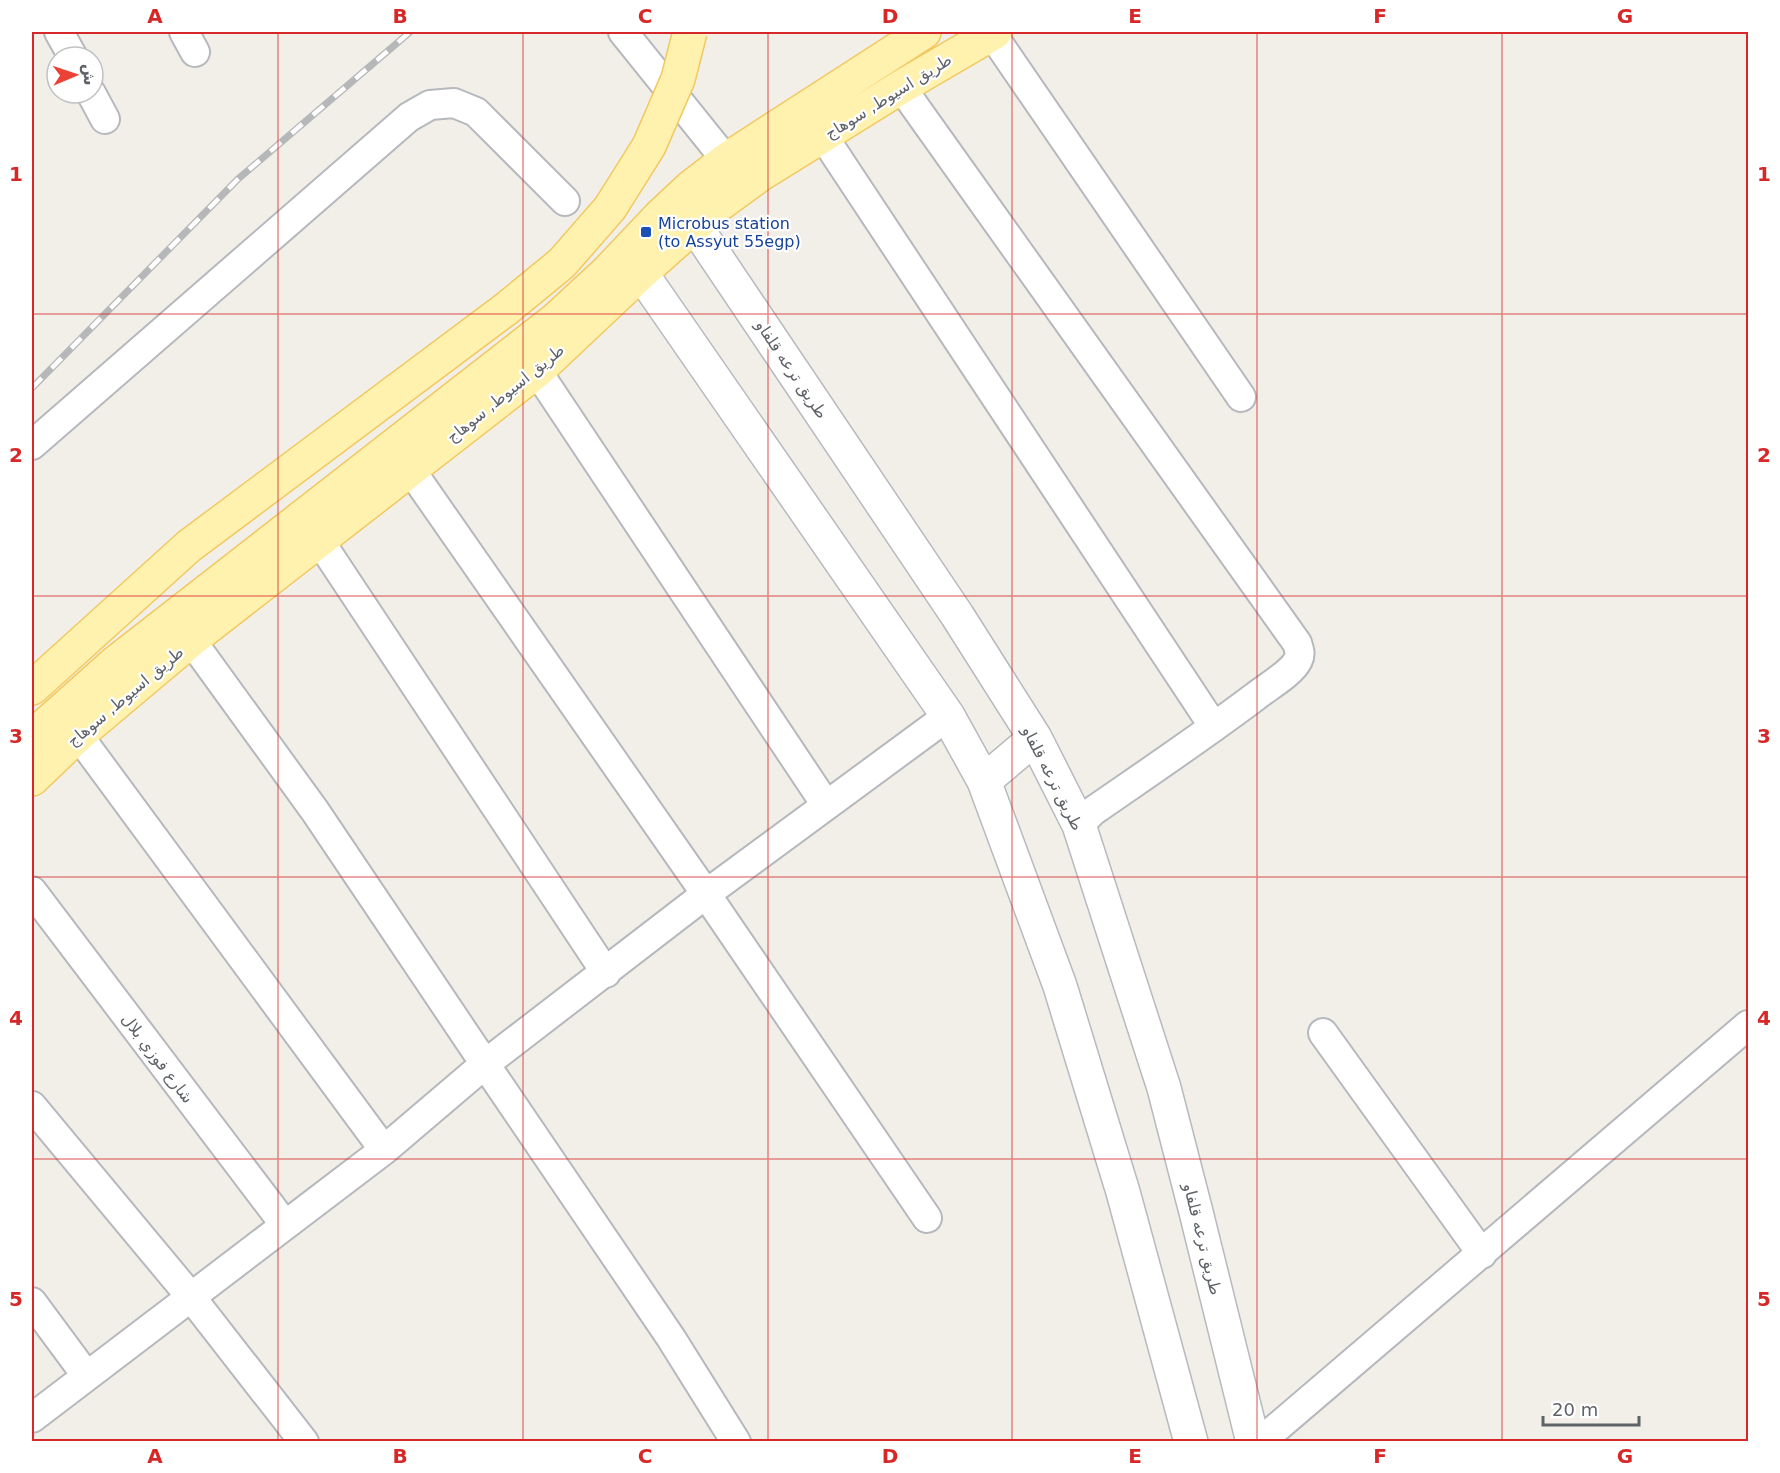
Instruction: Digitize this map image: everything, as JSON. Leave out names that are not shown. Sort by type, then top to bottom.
[{"type":"main road","points":[[36,676],[189,546],[506,309],[562,263],[610,208],[649,146],[678,79],[690,32]]},
{"type":"main road","name":"طريق اسيوط, سوهاج","points":[[32,736],[115,663],[555,320],[675,202],[726,160],[924,32]]},
{"type":"main road","name":"طريق اسيوط, سوهاج","points":[[32,779],[78,735],[191,640],[537,370],[713,209],[761,174],[901,87],[994,33]]},
{"type":"street","points":[[623,32],[726,160]]},
{"type":"street","points":[[994,33],[1241,397]]},
{"type":"street","points":[[901,87],[1297,643],[1300,652],[1299,659],[1293,667],[1214,727],[1093,811],[1079,825]]},
{"type":"street","points":[[32,445],[409,117],[430,105],[454,103],[476,112],[565,201]]},
{"type":"street","points":[[97,105],[105,119]]},
{"type":"street","points":[[824,136],[1214,727]]},
{"type":"street","name":"طريق ترعه قلفاو","points":[[695,226],[957,615],[1035,738],[1079,825],[1164,1088],[1253,1442]]},
{"type":"street","points":[[641,273],[948,716],[984,781],[1060,986],[1123,1192],[1191,1442]]},
{"type":"street","points":[[537,370],[826,805]]},
{"type":"street","points":[[410,469],[706,894],[927,1218]]},
{"type":"street","points":[[319,540],[606,973]]},
{"type":"street","points":[[191,640],[315,811],[671,1338],[736,1442]]},
{"type":"street","points":[[32,1418],[384,1150],[484,1064],[606,973],[706,894],[948,716]]},
{"type":"street","points":[[78,735],[384,1150]]},
{"type":"street","points":[[984,781],[1035,738]]},
{"type":"street","name":"شارع فوزي بلال","points":[[32,891],[285,1225]]},
{"type":"street","points":[[1260,1442],[1749,1025]]},
{"type":"street","points":[[1323,1033],[1482,1254]]},
{"type":"street","points":[[32,1106],[191,1297],[304,1442]]},
{"type":"street","points":[[32,1302],[86,1375]]},
{"type":"railway","points":[[32,388],[238,179],[410,32]]},
{"type":"place","name":"Microbus station (to Assyut 55egp)","points":[[646,232]]}]
